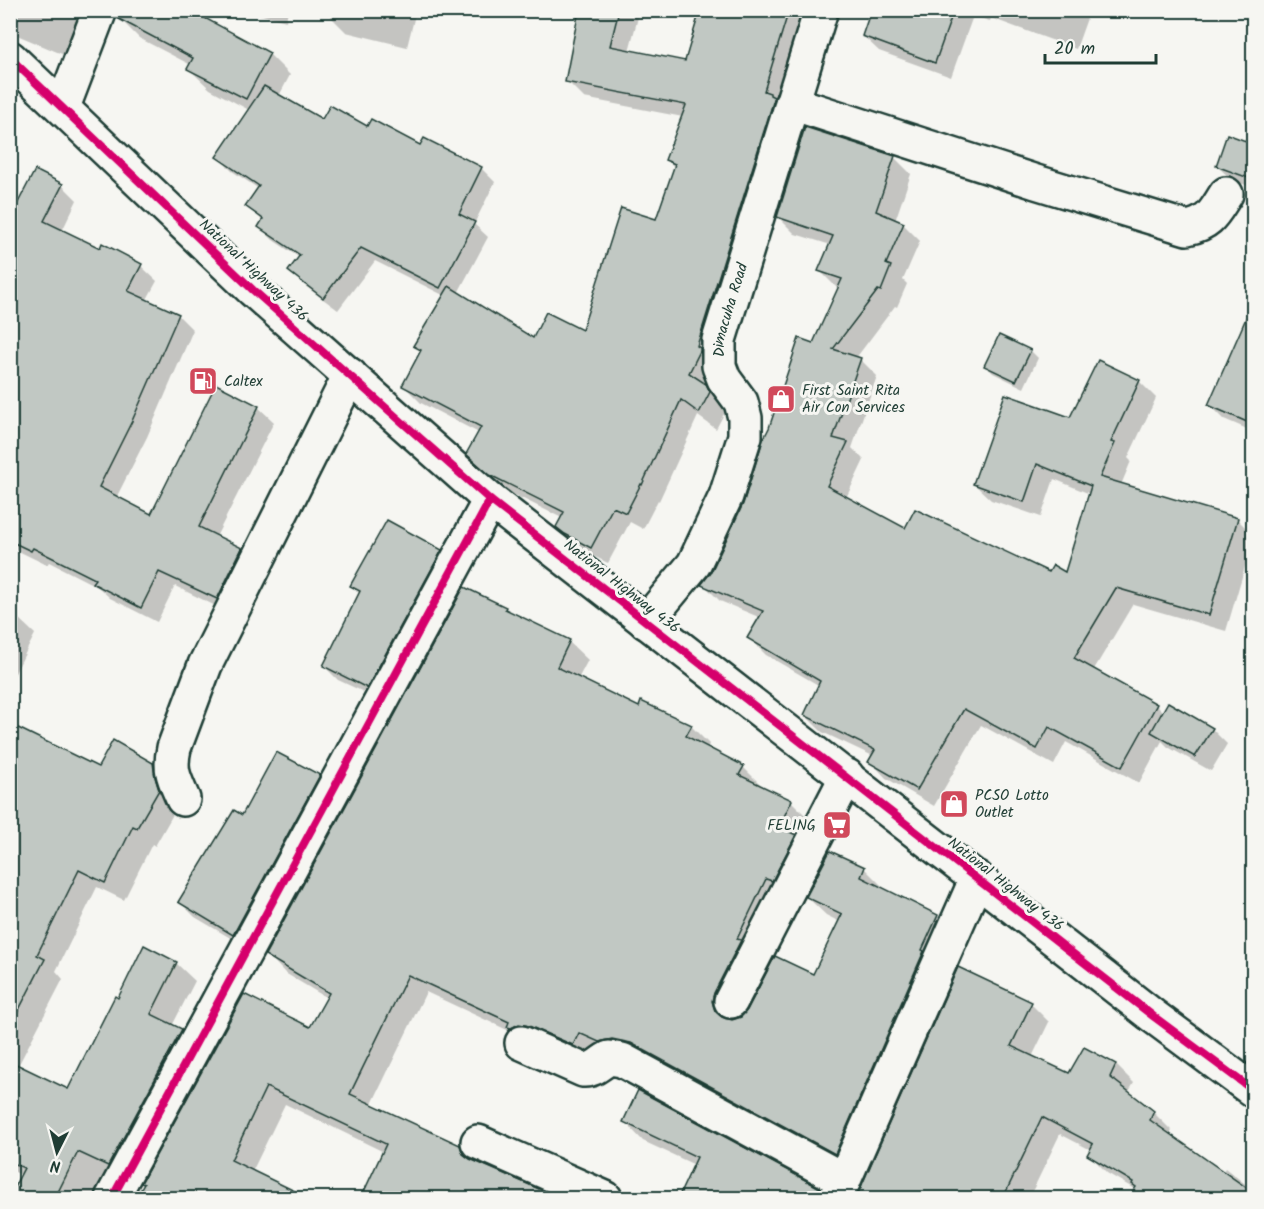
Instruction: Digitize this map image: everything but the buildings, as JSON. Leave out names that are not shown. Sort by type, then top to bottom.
[{"type":"street","points":[[63,107],[99,10]]},
{"type":"street","name":"Dimacuha Road","points":[[646,622],[694,564],[726,496],[740,455],[745,436],[745,418],[741,402],[724,379],[719,366],[718,340],[821,10]]},
{"type":"street","name":"National Highway 436","points":[[10,58],[253,290],[490,500],[1153,1016],[1254,1091]]},
{"type":"street","points":[[792,103],[1187,228],[1200,225],[1210,218],[1226,194]]},
{"type":"street","points":[[183,799],[172,773],[171,760],[205,665],[350,375]]},
{"type":"street","points":[[112,1198],[490,500]]},
{"type":"street","points":[[731,1001],[847,776]]},
{"type":"street","points":[[522,1043],[584,1070],[589,1070],[609,1058],[622,1060],[840,1189],[977,878]]},
{"type":"street","points":[[478,1142],[605,1198]]},
{"type":"cycle path","points":[[10,58],[253,290],[490,500],[1153,1016],[1254,1091]]},
{"type":"cycle path","points":[[112,1198],[490,500]]},
{"type":"place","name":"Caltex","points":[[203,381]]},
{"type":"place","name":"First Saint Rita Air Con Services","points":[[781,399]]},
{"type":"place","name":"PCSO Lotto Outlet","points":[[954,804]]},
{"type":"place","name":"FELING","points":[[837,825]]}]
